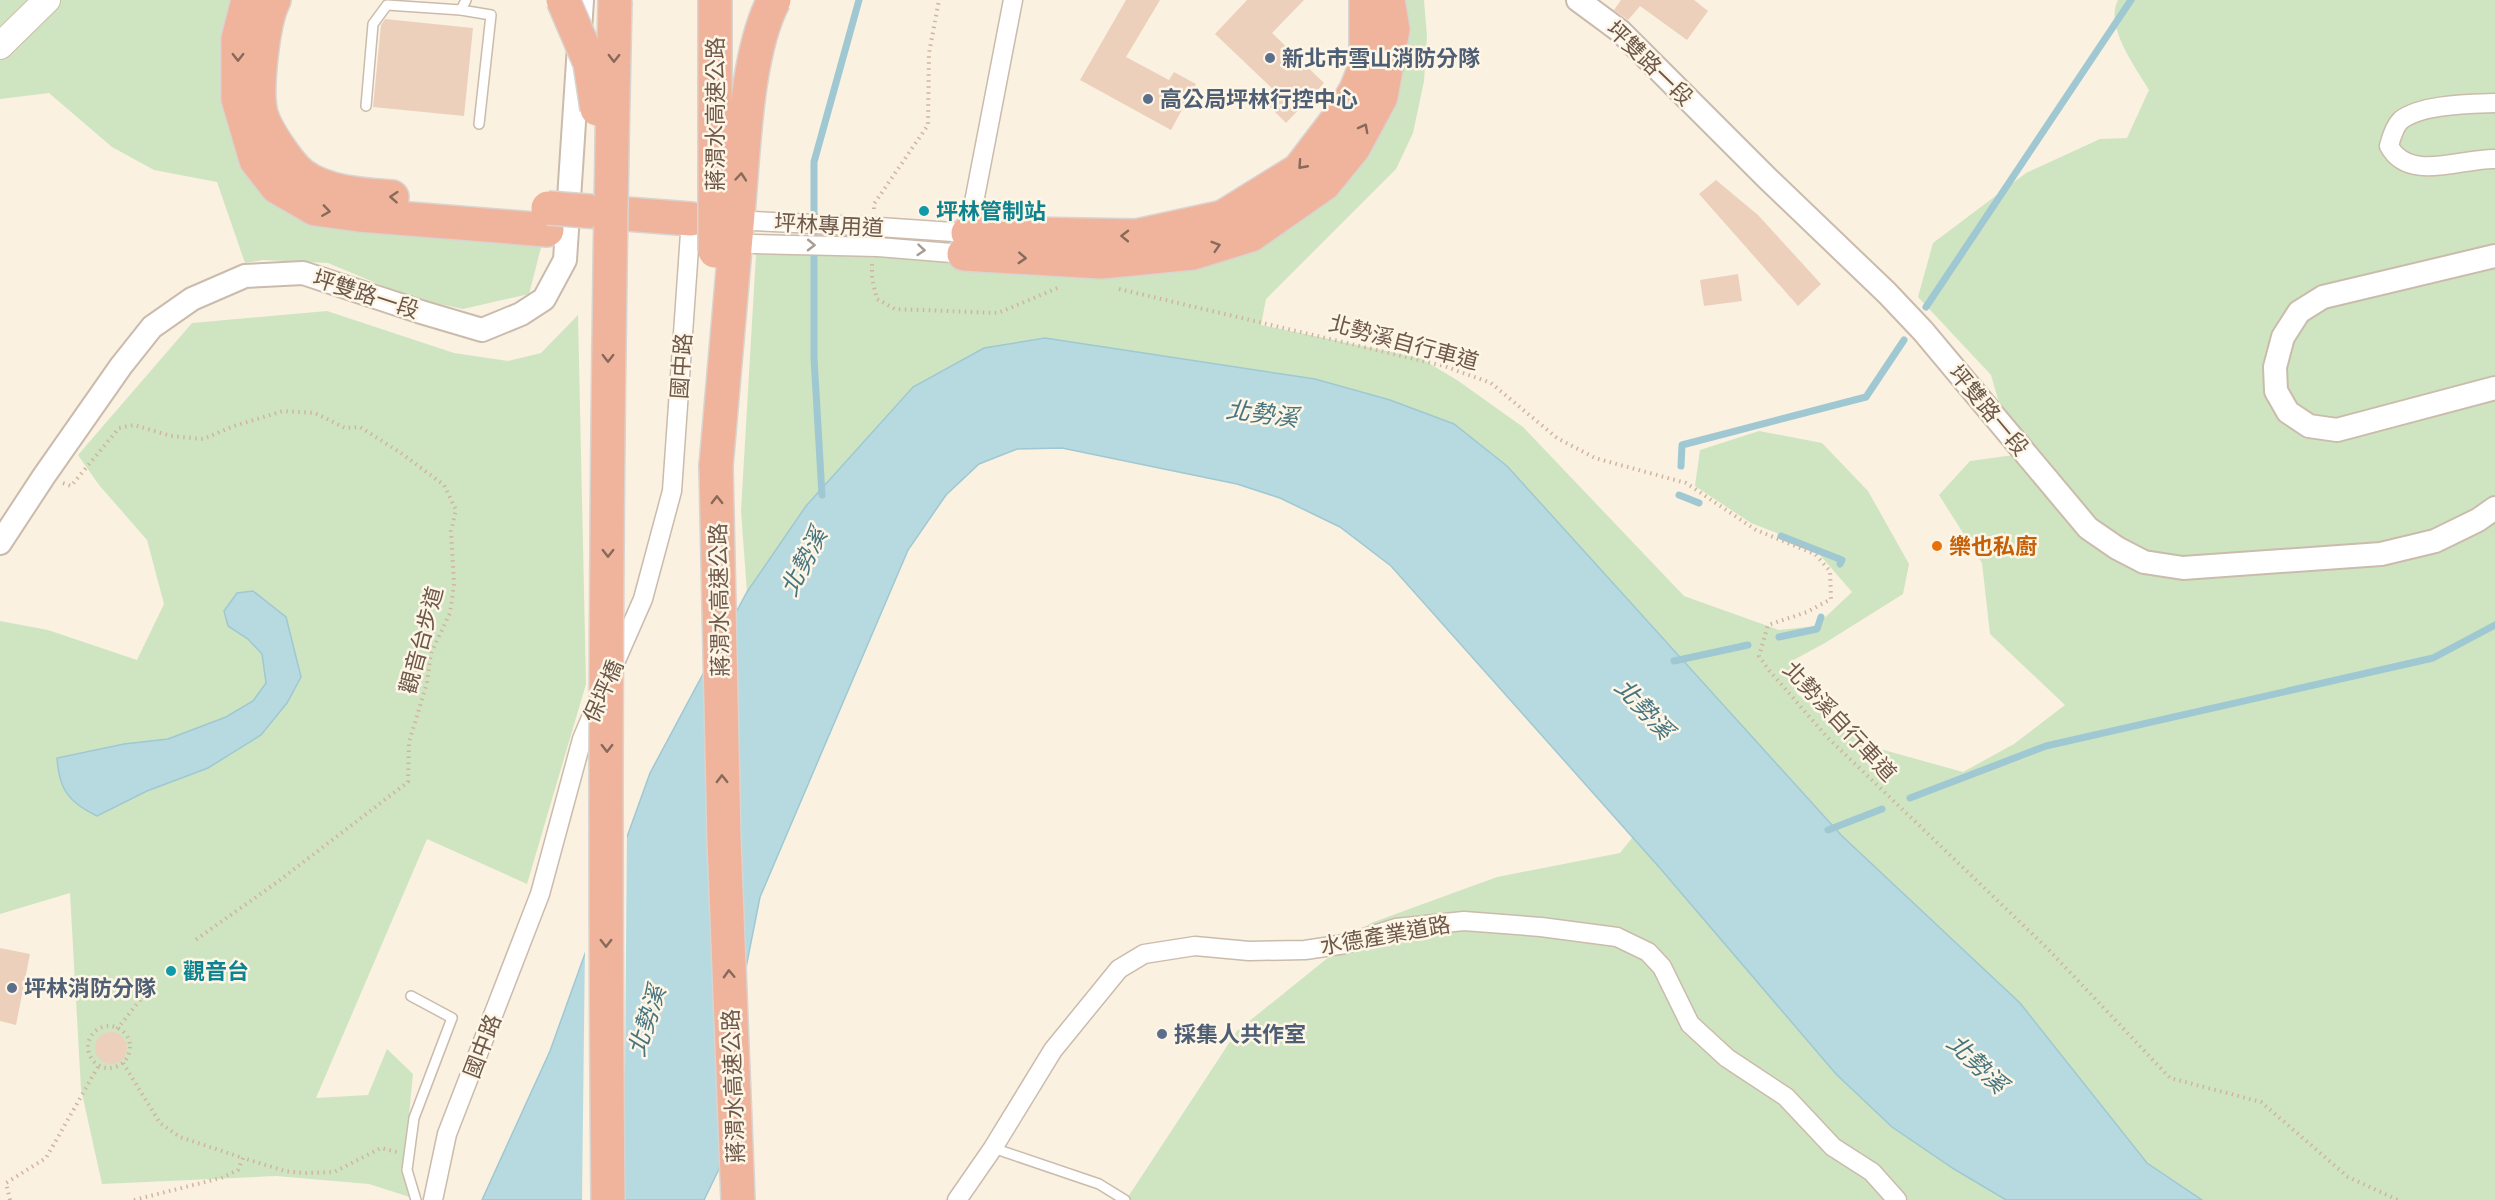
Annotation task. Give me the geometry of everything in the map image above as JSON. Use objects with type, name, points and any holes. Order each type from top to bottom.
[{"type":"highway","points":[[248,0],[238,39],[238,99],[256,160],[277,188],[315,209],[359,215],[548,219],[690,230]]},
{"type":"highway","points":[[274,0],[263,39],[260,76],[261,114],[274,140],[301,175],[320,185],[370,195],[548,219]]},
{"type":"highway","points":[[563,0],[590,63],[599,124],[609,299]]},
{"type":"highway","points":[[608,1200],[606,974],[609,299],[615,0]]},
{"type":"highway","name":"蔣渭水高速公路","points":[[715,0],[716,465],[724,839],[738,1200]]},
{"type":"highway","points":[[716,465],[745,127],[756,53],[768,11],[774,0]]},
{"type":"highway","points":[[966,244],[1136,236],[1223,217],[1299,170],[1341,115],[1356,90],[1366,65],[1366,0]]},
{"type":"highway","points":[[966,244],[1101,262],[1193,253],[1251,235],[1324,184],[1354,147],[1381,97],[1393,29],[1388,0]]},
{"type":"main road","points":[[0,46],[46,0]]},
{"type":"street","name":"坪雙路一段","points":[[0,543],[121,366],[152,327],[192,299],[245,276],[303,273],[482,330],[521,314],[544,299],[565,260],[582,0]]},
{"type":"street","points":[[966,244],[1013,0]]},
{"type":"street","name":"坪雙路一段","points":[[1578,0],[1620,31],[1767,178],[1887,293],[1923,331],[2088,528],[2117,548],[2144,562],[2183,568],[2381,554],[2435,541],[2478,520],[2495,508]]},
{"type":"street","points":[[2495,103],[2454,105],[2420,112],[2401,120],[2391,136],[2389,146],[2394,155],[2412,165],[2433,167],[2456,162],[2495,159]]},
{"type":"street","name":"坪林專用道","points":[[690,230],[752,221],[877,221],[966,244]]},
{"type":"street","name":"坪林專用道","points":[[690,230],[753,244],[875,252],[966,244]]},
{"type":"street","name":"國中路","points":[[672,491],[690,230]]},
{"type":"street","points":[[2495,256],[2323,297],[2299,312],[2283,337],[2276,367],[2277,391],[2288,412],[2309,426],[2337,430],[2495,388]]},
{"type":"street","name":"保坪橋","points":[[540,894],[582,739],[643,599],[672,491]]},
{"type":"street","name":"國中路","points":[[434,1200],[447,1134],[540,894]]},
{"type":"street","name":"水德產業道路","points":[[957,1200],[993,1148],[1053,1050],[1119,969],[1144,954],[1195,946],[1249,951],[1305,950],[1345,944],[1396,928],[1464,921],[1541,927],[1617,937],[1648,952],[1662,968],[1690,1024],[1727,1058],[1786,1097],[1833,1147],[1872,1172],[1898,1200]]},
{"type":"lane","points":[[461,10],[466,0]]},
{"type":"lane","points":[[366,106],[373,24],[387,5],[461,10],[491,15],[479,124]]},
{"type":"lane","points":[[411,996],[452,1018],[414,1118],[407,1170],[416,1200]]},
{"type":"lane","points":[[993,1148],[1099,1185],[1125,1200]]},
{"type":"path","points":[[877,221],[874,204],[928,125],[929,53],[939,0]]},
{"type":"path","points":[[875,252],[872,279],[877,299],[895,309],[998,313],[1061,286]]},
{"type":"path","name":"北勢溪自行車道","points":[[1115,288],[1444,366],[1491,383],[1557,438],[1594,458],[1686,483],[1756,530],[1815,554],[1830,571],[1831,598],[1807,612],[1768,625],[1759,656],[1827,737],[2048,949],[2170,1078],[2261,1102],[2348,1177],[2398,1200]]},
{"type":"path","name":"觀音台步道","points":[[44,476],[71,486],[119,428],[134,425],[171,436],[203,440],[234,426],[283,411],[315,413],[345,428],[360,427],[401,453],[444,485],[456,510],[452,531],[454,584],[450,613],[431,653],[427,683],[409,742],[408,782],[276,883],[194,941]]},
{"type":"path","points":[[117,1029],[145,994]]},
{"type":"path","points":[[108,1026],[124,1031],[131,1044],[128,1059],[123,1064],[108,1069],[94,1062],[89,1054],[90,1038],[100,1027],[108,1026]]},
{"type":"path","points":[[123,1064],[160,1123],[180,1137],[243,1158],[304,1173],[334,1172],[381,1148],[409,1154]]},
{"type":"path","points":[[6,1183],[46,1158],[99,1065]]},
{"type":"path","points":[[134,1200],[221,1178],[238,1170],[243,1158]]},
{"type":"path","points":[[1,1178],[6,1183],[10,1200]]},
{"type":"green space","points":[[0,0],[241,0],[249,170],[544,236],[529,294],[463,309],[412,298],[328,263],[263,260],[245,263],[217,182],[154,170],[112,147],[49,93],[0,99]]},
{"type":"green space","points":[[1398,0],[1424,0],[1427,37],[1424,81],[1413,133],[1396,169],[1266,299],[1261,325],[1420,358],[1457,380],[1523,427],[1684,596],[1779,630],[1816,626],[1852,592],[1813,547],[1751,523],[1695,486],[1700,450],[1759,431],[1822,443],[1868,491],[1909,564],[1903,594],[1790,662],[1797,694],[1873,747],[1963,772],[2014,744],[2065,705],[1990,634],[1982,563],[1939,495],[1970,461],[2014,455],[1991,375],[1918,297],[1933,243],[2026,173],[2100,139],[2127,138],[2149,90],[2118,34],[2115,10],[2118,0],[2495,0],[2495,1200],[1126,1200],[1237,1031],[1371,923],[1497,877],[1620,853],[1731,713],[1507,466],[1454,424],[1315,379],[1045,338],[984,348],[806,506],[747,592],[741,511],[756,254],[1141,263],[1310,199]]},
{"type":"green space","points":[[327,311],[454,353],[508,361],[541,353],[578,315],[586,684],[527,884],[427,839],[316,1098],[368,1095],[387,1049],[413,1074],[406,1146],[419,1200],[369,1184],[276,1176],[102,1184],[81,1089],[70,893],[0,914],[0,621],[48,630],[137,660],[164,604],[147,540],[99,485],[78,455],[192,323]]},
{"type":"water","name":"北勢溪","points":[[1045,338],[1315,379],[1390,400],[1454,424],[1507,466],[1841,835],[2020,1003],[2147,1163],[2202,1200],[2006,1200],[1954,1169],[1892,1127],[1836,1074],[1659,867],[1391,566],[1340,527],[1280,498],[1237,484],[1062,448],[1017,449],[979,464],[946,495],[908,550],[760,897],[732,1038],[719,1169],[704,1200],[482,1200],[550,1051],[650,773],[747,592],[806,506],[913,387],[984,348]]},
{"type":"water","points":[[253,591],[286,617],[301,677],[287,703],[261,735],[208,768],[147,791],[97,816],[72,800],[60,778],[57,758],[124,744],[168,739],[226,717],[253,701],[266,683],[262,654],[248,639],[228,626],[224,611],[237,593]]},
{"type":"pier","points":[[627,828],[624,1200],[582,1200],[585,946]]},
{"type":"building","points":[[1126,0],[1160,0],[1126,57],[1169,80],[1174,72],[1196,84],[1171,130],[1080,80]]},
{"type":"building","name":"新北市雪山消防分隊","points":[[1247,0],[1304,0],[1272,33],[1324,83],[1286,123],[1269,106],[1279,95],[1215,34]]},
{"type":"building","points":[[1621,0],[1694,0],[1708,11],[1687,40],[1640,6],[1628,20],[1614,10]]},
{"type":"building","points":[[385,19],[473,28],[464,116],[373,107],[381,25]]},
{"type":"building","points":[[1716,180],[1758,215],[1821,284],[1798,306],[1699,194]]},
{"type":"building","points":[[1738,274],[1742,301],[1704,306],[1700,280]]},
{"type":"building","name":"坪林消防分隊","points":[[0,948],[30,954],[16,1025],[0,1021]]},
{"type":"building","points":[[111,1032],[122,1037],[127,1048],[122,1059],[111,1064],[100,1059],[95,1048],[100,1037]]},
{"type":"waterway","points":[[822,495],[814,358],[814,162],[859,0]]},
{"type":"waterway","points":[[1926,307],[2131,0]]},
{"type":"waterway","points":[[1681,466],[1682,445],[1866,397],[1904,340]]},
{"type":"waterway","points":[[1679,495],[1699,503]]},
{"type":"waterway","points":[[1781,536],[1842,560],[1840,564]]},
{"type":"waterway","points":[[1779,637],[1817,629],[1821,617]]},
{"type":"waterway","points":[[1910,798],[2046,746],[2433,658],[2495,625]]},
{"type":"waterway","points":[[1674,661],[1748,645]]},
{"type":"waterway","points":[[1828,830],[1882,809]]},
{"type":"place","name":"新北市雪山消防分隊","points":[[1270,58]]},
{"type":"place","name":"高公局坪林行控中心","points":[[1148,99]]},
{"type":"place","name":"坪林管制站","points":[[924,211]]},
{"type":"place","name":"樂也私廚","points":[[1937,546]]},
{"type":"place","name":"觀音台","points":[[171,971]]},
{"type":"place","name":"坪林消防分隊","points":[[12,988]]},
{"type":"place","name":"採集人共作室","points":[[1162,1034]]}]
